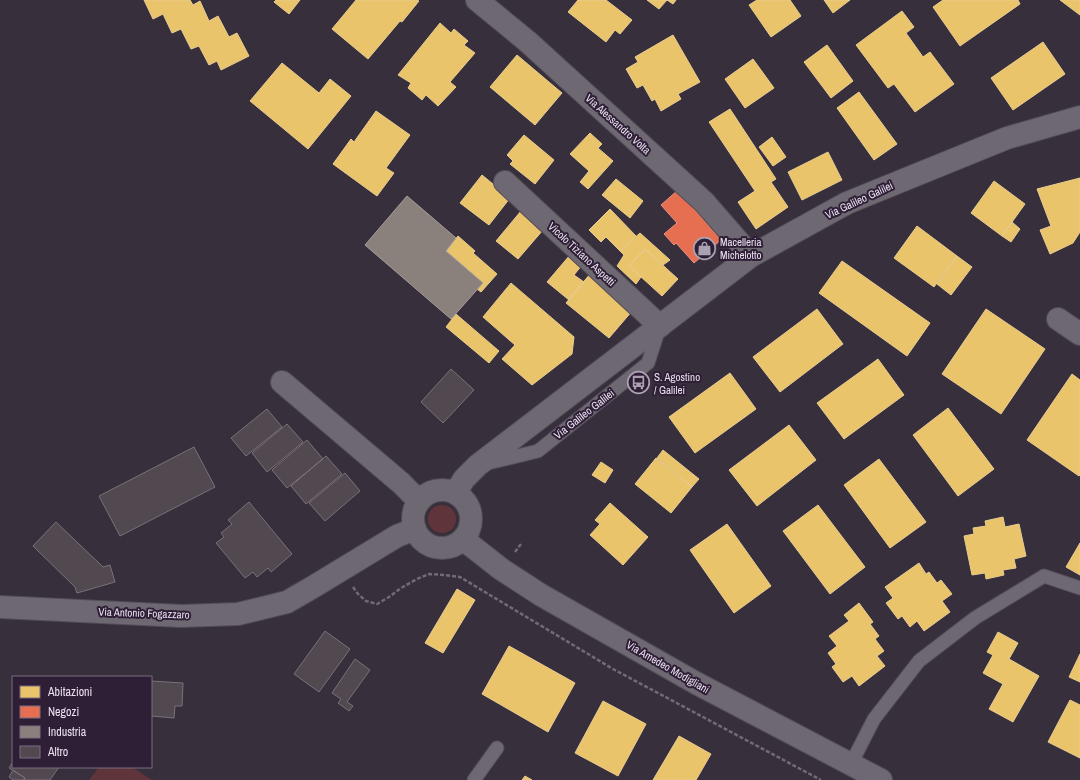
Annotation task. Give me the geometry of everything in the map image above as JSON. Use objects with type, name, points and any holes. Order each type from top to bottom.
[{"type":"street","name":"Via Alessandro Volta","points":[[488,3],[527,41],[704,202],[751,256]]},
{"type":"street","name":"Via Galileo Galilei","points":[[456,492],[464,479],[478,465],[751,256],[847,203],[1007,138],[1080,117]]},
{"type":"street","name":"Vicolo Tiziano Aspetti","points":[[505,182],[660,326]]},
{"type":"street","points":[[1058,319],[1080,334]]},
{"type":"street","points":[[282,382],[401,483],[419,501]]},
{"type":"street","points":[[442,490],[456,492],[466,503],[471,513],[471,524],[464,540],[452,547],[442,549],[432,547],[423,542],[415,529],[413,517],[415,509],[419,501],[433,491],[442,490]]},
{"type":"street","name":"Via Antonio Fogazzaro","points":[[0,607],[188,615],[238,614],[286,602],[397,536],[415,529]]},
{"type":"street","name":"Via Amedeo Modigliani","points":[[464,540],[501,569],[541,595],[696,683],[881,780]]},
{"type":"lane","points":[[851,764],[874,719],[919,661],[975,618],[1044,576],[1080,588]]},
{"type":"lane","points":[[474,780],[497,748]]},
{"type":"path","points":[[349,582],[366,602],[377,604],[400,588],[428,574],[460,578],[613,669],[822,780]]},
{"type":"shaded area","points":[[442,505],[452,509],[456,519],[452,529],[442,533],[432,529],[428,519],[432,509]]},
{"type":"shaded area","points":[[98,768],[134,768],[152,780],[89,780]]},
{"type":"building: Abitazioni","points":[[144,0],[190,0],[193,5],[200,1],[209,21],[218,16],[229,37],[237,33],[249,56],[221,70],[217,61],[209,65],[199,46],[191,49],[181,29],[172,33],[163,14],[153,19]]},
{"type":"building: Abitazioni","points":[[276,0],[300,0],[289,14],[274,2]]},
{"type":"building: Abitazioni","points":[[356,0],[419,1],[368,59],[332,29]]},
{"type":"building: Abitazioni","points":[[578,0],[606,0],[632,20],[620,34],[615,30],[606,42],[568,12]]},
{"type":"building: Abitazioni","points":[[647,0],[667,0],[659,9]]},
{"type":"building: Abitazioni","points":[[667,0],[676,0],[673,4]]},
{"type":"building: Abitazioni","points":[[757,0],[790,0],[801,16],[771,37],[749,5]]},
{"type":"building: Abitazioni","points":[[824,0],[850,0],[833,13]]},
{"type":"building: Abitazioni","points":[[943,0],[1018,0],[1020,4],[960,46],[933,7]]},
{"type":"building: Abitazioni","points":[[1060,0],[1080,0],[1080,15]]},
{"type":"building: Abitazioni","points":[[902,11],[914,27],[906,33],[923,57],[930,52],[954,84],[915,112],[894,84],[888,88],[856,45]]},
{"type":"building: Abitazioni","points":[[440,23],[451,33],[454,29],[468,41],[464,45],[475,53],[450,82],[456,87],[438,106],[426,95],[422,100],[408,88],[411,83],[398,75]]},
{"type":"building: Abitazioni","points":[[673,35],[700,82],[678,94],[681,99],[661,111],[655,99],[652,101],[643,85],[637,88],[626,69],[638,62],[635,57]]},
{"type":"building: Abitazioni","points":[[1043,42],[1065,74],[1013,110],[991,78]]},
{"type":"building: Abitazioni","points":[[827,45],[853,81],[831,98],[804,62]]},
{"type":"building: Abitazioni","points":[[517,55],[562,93],[535,125],[490,87]]},
{"type":"building: Abitazioni","points":[[753,59],[774,88],[745,108],[725,79]]},
{"type":"building: Abitazioni","points":[[282,63],[319,93],[330,79],[351,96],[308,149],[250,101]]},
{"type":"building: Abitazioni","points":[[859,92],[897,144],[874,160],[837,108]]},
{"type":"building: Abitazioni","points":[[730,109],[776,179],[771,182],[788,207],[756,229],[738,202],[755,191],[709,122]]},
{"type":"building: Abitazioni","points":[[376,111],[410,135],[386,168],[394,173],[377,196],[333,164],[351,139],[354,142]]},
{"type":"building: Abitazioni","points":[[590,133],[602,144],[598,148],[613,161],[588,189],[580,182],[589,171],[570,154]]},
{"type":"building: Abitazioni","points":[[524,135],[554,160],[535,184],[510,164],[513,161],[507,155]]},
{"type":"building: Abitazioni","points":[[772,137],[786,157],[773,166],[759,147]]},
{"type":"building: Abitazioni","points":[[828,152],[842,180],[802,200],[788,172]]},
{"type":"building: Abitazioni","points":[[482,175],[510,198],[489,225],[460,203]]},
{"type":"building: Abitazioni","points":[[1080,178],[1080,232],[1073,243],[1050,254],[1040,230],[1051,226],[1037,189]]},
{"type":"building: Abitazioni","points":[[616,179],[643,201],[630,218],[602,195]]},
{"type":"building: Abitazioni","points":[[994,181],[1025,204],[1002,236],[971,213]]},
{"type":"building: Abitazioni","points":[[610,209],[636,236],[620,251],[606,237],[601,242],[589,230]]},
{"type":"building: Abitazioni","points":[[521,211],[543,230],[518,259],[496,241]]},
{"type":"building: Abitazioni","points":[[1012,222],[1020,229],[1011,242],[1002,236]]},
{"type":"building: Abitazioni","points":[[917,226],[957,256],[934,287],[894,258]]},
{"type":"building: Abitazioni","points":[[640,233],[670,260],[663,265],[645,249],[629,266],[641,277],[636,284],[617,266],[624,255],[620,251]]},
{"type":"building: Abitazioni","points":[[458,236],[475,251],[473,253],[497,274],[481,292],[477,289],[483,283],[446,251]]},
{"type":"building: Abitazioni","points":[[645,249],[678,279],[662,296],[629,266]]},
{"type":"building: Abitazioni","points":[[570,255],[582,265],[574,275],[584,282],[569,300],[547,282]]},
{"type":"building: Abitazioni","points":[[957,256],[972,267],[951,295],[937,284]]},
{"type":"building: Abitazioni","points":[[842,261],[930,323],[907,356],[819,293]]},
{"type":"building: Abitazioni","points":[[590,274],[633,310],[609,338],[566,303]]},
{"type":"building: Abitazioni","points":[[511,283],[574,337],[572,354],[532,385],[502,359],[515,345],[483,317]]},
{"type":"building: Abitazioni","points":[[817,309],[843,344],[780,392],[753,357]]},
{"type":"building: Abitazioni","points":[[986,309],[1045,349],[1001,414],[942,374]]},
{"type":"building: Abitazioni","points":[[456,314],[499,351],[489,363],[446,327]]},
{"type":"building: Abitazioni","points":[[878,359],[904,395],[844,439],[817,403]]},
{"type":"building: Abitazioni","points":[[730,373],[756,409],[695,453],[669,417]]},
{"type":"building: Abitazioni","points":[[1072,374],[1080,380],[1079,476],[1027,440]]},
{"type":"building: Abitazioni","points":[[948,408],[994,469],[958,496],[913,435]]},
{"type":"building: Abitazioni","points":[[789,425],[816,460],[757,506],[729,470]]},
{"type":"building: Abitazioni","points":[[663,450],[699,479],[692,487],[657,458]]},
{"type":"building: Abitazioni","points":[[656,458],[692,487],[671,513],[635,484]]},
{"type":"building: Abitazioni","points":[[879,459],[926,522],[890,548],[844,485]]},
{"type":"building: Abitazioni","points":[[601,462],[613,470],[605,483],[592,475]]},
{"type":"building: Abitazioni","points":[[610,503],[648,537],[623,565],[590,535],[600,524],[595,520]]},
{"type":"building: Abitazioni","points":[[818,505],[865,567],[830,594],[783,531]]},
{"type":"building: Abitazioni","points":[[1003,517],[1005,527],[1019,524],[1026,556],[1014,559],[1016,568],[1003,570],[1004,575],[986,579],[985,573],[972,575],[964,536],[974,534],[973,528],[986,526],[985,521]]},
{"type":"building: Abitazioni","points":[[727,524],[771,586],[734,613],[690,550]]},
{"type":"building: Abitazioni","points":[[1080,543],[1080,575],[1066,567]]},
{"type":"building: Abitazioni","points":[[919,563],[926,574],[929,572],[937,583],[941,580],[952,594],[942,601],[950,612],[924,631],[917,621],[910,627],[902,616],[898,619],[886,603],[893,598],[885,587]]},
{"type":"building: Abitazioni","points":[[457,589],[475,600],[443,653],[425,643]]},
{"type":"building: Abitazioni","points":[[859,603],[873,622],[870,624],[879,636],[875,639],[884,651],[877,656],[885,666],[859,686],[852,676],[843,682],[832,667],[836,664],[828,653],[837,646],[829,636],[849,621],[844,615]]},
{"type":"building: Abitazioni","points":[[998,632],[1018,643],[1009,659],[1039,676],[1013,722],[989,709],[1003,684],[983,673],[993,655],[987,652]]},
{"type":"building: Abitazioni","points":[[509,646],[575,683],[548,732],[482,694]]},
{"type":"building: Abitazioni","points":[[1080,654],[1080,682],[1069,677]]},
{"type":"building: Abitazioni","points":[[1070,700],[1080,705],[1080,758],[1048,742]]},
{"type":"building: Abitazioni","points":[[603,701],[646,724],[618,776],[575,753]]},
{"type":"building: Abitazioni","points":[[679,736],[711,754],[696,780],[653,780]]},
{"type":"building: Abitazioni","points":[[525,776],[532,780],[522,780]]},
{"type":"building: Negozi","points":[[678,190],[721,240],[694,263],[676,243],[674,245],[664,234],[677,223],[661,205]]},
{"type":"building: Industria","points":[[407,196],[456,238],[446,251],[483,283],[451,319],[365,245]]},
{"type":"building: Altro","points":[[451,369],[474,390],[443,423],[421,402]]},
{"type":"building: Altro","points":[[267,409],[282,427],[246,456],[231,438]]},
{"type":"building: Altro","points":[[287,424],[303,442],[267,472],[252,453]]},
{"type":"building: Altro","points":[[307,440],[323,459],[287,488],[272,470]]},
{"type":"building: Altro","points":[[194,447],[215,487],[120,536],[99,496]]},
{"type":"building: Altro","points":[[326,456],[342,474],[306,504],[291,486]]},
{"type":"building: Altro","points":[[345,473],[360,491],[325,521],[309,503]]},
{"type":"building: Altro","points":[[249,502],[292,554],[271,572],[268,568],[257,577],[253,572],[245,578],[216,543],[224,537],[221,533],[232,524],[228,520]]},
{"type":"building: Altro","points":[[56,522],[103,567],[110,565],[115,582],[77,593],[75,587],[33,546]]},
{"type":"building: Altro","points":[[325,631],[350,649],[319,692],[294,674]]},
{"type":"building: Altro","points":[[355,659],[370,670],[347,702],[353,706],[349,711],[338,703],[341,699],[332,693]]},
{"type":"building: Altro","points":[[152,681],[183,683],[182,706],[175,706],[174,718],[152,716]]},
{"type":"building: Altro","points":[[12,764],[12,768],[58,768],[50,780],[24,780],[25,778],[9,768]]},
{"type":"building: Altro","points":[[13,770],[25,778],[24,780],[13,780],[9,777]]},
{"type":"place","name":"Macelleria Michelotto","points":[[704,248]]},
{"type":"place","name":"S. Agostino / Galilei","points":[[639,383]]}]
